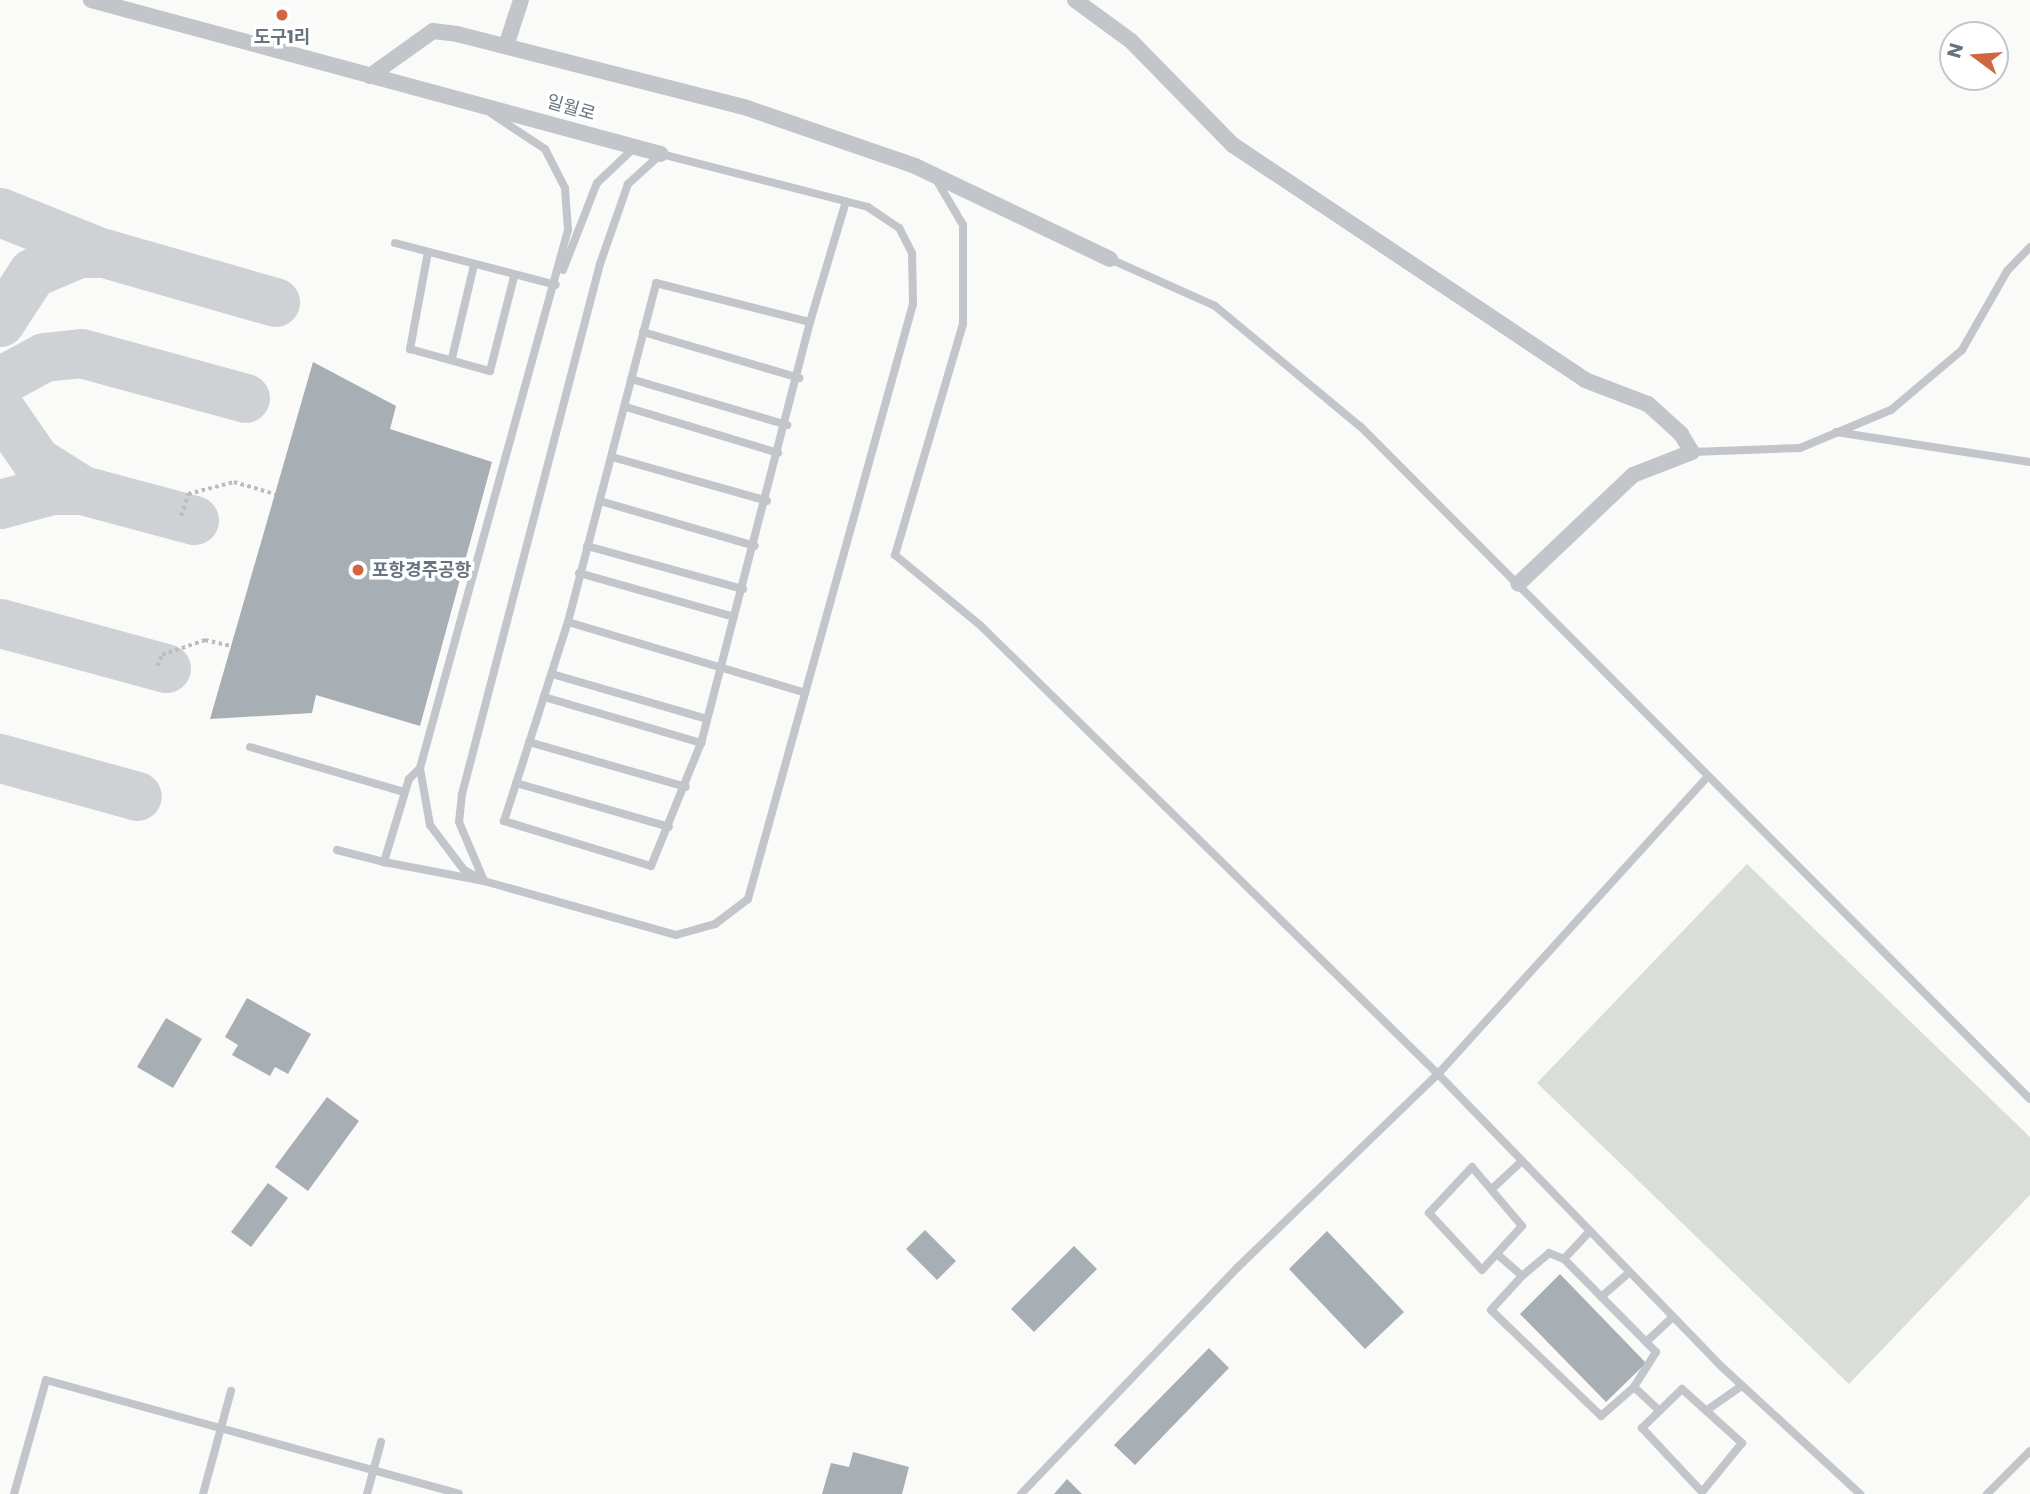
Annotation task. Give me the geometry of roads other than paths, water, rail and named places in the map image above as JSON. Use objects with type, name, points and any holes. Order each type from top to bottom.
[{"type":"street","name":"일월로","points":[[91,0],[661,153]]},
{"type":"street","points":[[506,46],[521,0]]},
{"type":"street","points":[[1075,0],[1131,41],[1233,145],[1585,380],[1648,404],[1692,452],[1633,475],[1518,584]]},
{"type":"street","points":[[370,76],[433,31],[506,46],[747,108],[934,175],[1110,259]]},
{"type":"lane","points":[[384,862],[404,792],[420,768],[555,288],[568,230],[565,188],[545,149],[471,100]]},
{"type":"lane","points":[[555,288],[597,183],[619,155],[637,147]]},
{"type":"lane","points":[[337,850],[484,881],[676,935],[715,924],[748,900],[916,282],[912,253],[899,228],[846,201],[661,153],[628,184],[612,225],[461,794],[459,822],[484,881]]},
{"type":"lane","points":[[934,175],[963,225],[963,324],[895,555],[981,626],[1437,1074],[1742,1386],[1860,1494]]},
{"type":"lane","points":[[810,322],[656,283],[568,622],[505,821],[651,866],[686,787],[701,743],[787,425],[810,322],[846,201]]},
{"type":"lane","points":[[395,243],[555,288]]},
{"type":"lane","points":[[1692,452],[1800,448],[1891,410],[1962,350],[2007,271],[2030,247]]},
{"type":"lane","points":[[428,252],[410,349],[452,358],[490,371],[514,276]]},
{"type":"lane","points":[[1110,259],[1215,306],[1361,427],[1706,778],[2030,1100]]},
{"type":"lane","points":[[452,358],[474,265]]},
{"type":"lane","points":[[643,332],[799,378]]},
{"type":"lane","points":[[631,379],[787,425]]},
{"type":"lane","points":[[625,407],[778,453]]},
{"type":"lane","points":[[1836,432],[2030,461]]},
{"type":"lane","points":[[611,457],[767,501]]},
{"type":"lane","points":[[600,501],[755,546]]},
{"type":"lane","points":[[587,546],[743,589]]},
{"type":"lane","points":[[579,573],[734,617]]},
{"type":"lane","points":[[568,622],[803,692]]},
{"type":"lane","points":[[552,674],[707,719]]},
{"type":"lane","points":[[544,697],[701,743]]},
{"type":"lane","points":[[529,742],[686,787]]},
{"type":"lane","points":[[250,747],[404,792]]},
{"type":"lane","points":[[420,768],[430,825],[464,870],[484,881]]},
{"type":"lane","points":[[1021,1494],[1237,1268],[1437,1074],[1706,778]]},
{"type":"lane","points":[[516,783],[669,827]]},
{"type":"lane","points":[[1494,1187],[1522,1161]]},
{"type":"lane","points":[[1472,1167],[1494,1187],[1522,1226],[1482,1269],[1429,1213],[1472,1167]]},
{"type":"lane","points":[[1564,1259],[1590,1231]]},
{"type":"lane","points":[[1549,1253],[1564,1259],[1656,1352],[1634,1387],[1601,1416],[1491,1310],[1522,1276],[1549,1253]]},
{"type":"lane","points":[[1497,1254],[1522,1276]]},
{"type":"lane","points":[[1601,1297],[1629,1273]]},
{"type":"lane","points":[[1646,1342],[1673,1317]]},
{"type":"lane","points":[[14,1494],[46,1380],[459,1494]]},
{"type":"lane","points":[[1710,1408],[1742,1386]]},
{"type":"lane","points":[[1634,1387],[1660,1411]]},
{"type":"lane","points":[[1682,1390],[1710,1408],[1742,1443],[1702,1492],[1643,1428],[1682,1390]]},
{"type":"lane","points":[[203,1494],[231,1391]]},
{"type":"lane","points":[[367,1494],[381,1442]]},
{"type":"lane","points":[[1987,1494],[2030,1451]]},
{"type":"place","name":"도구1리","points":[[282,15]]},
{"type":"place","name":"포항경주공항","points":[[358,570]]}]
